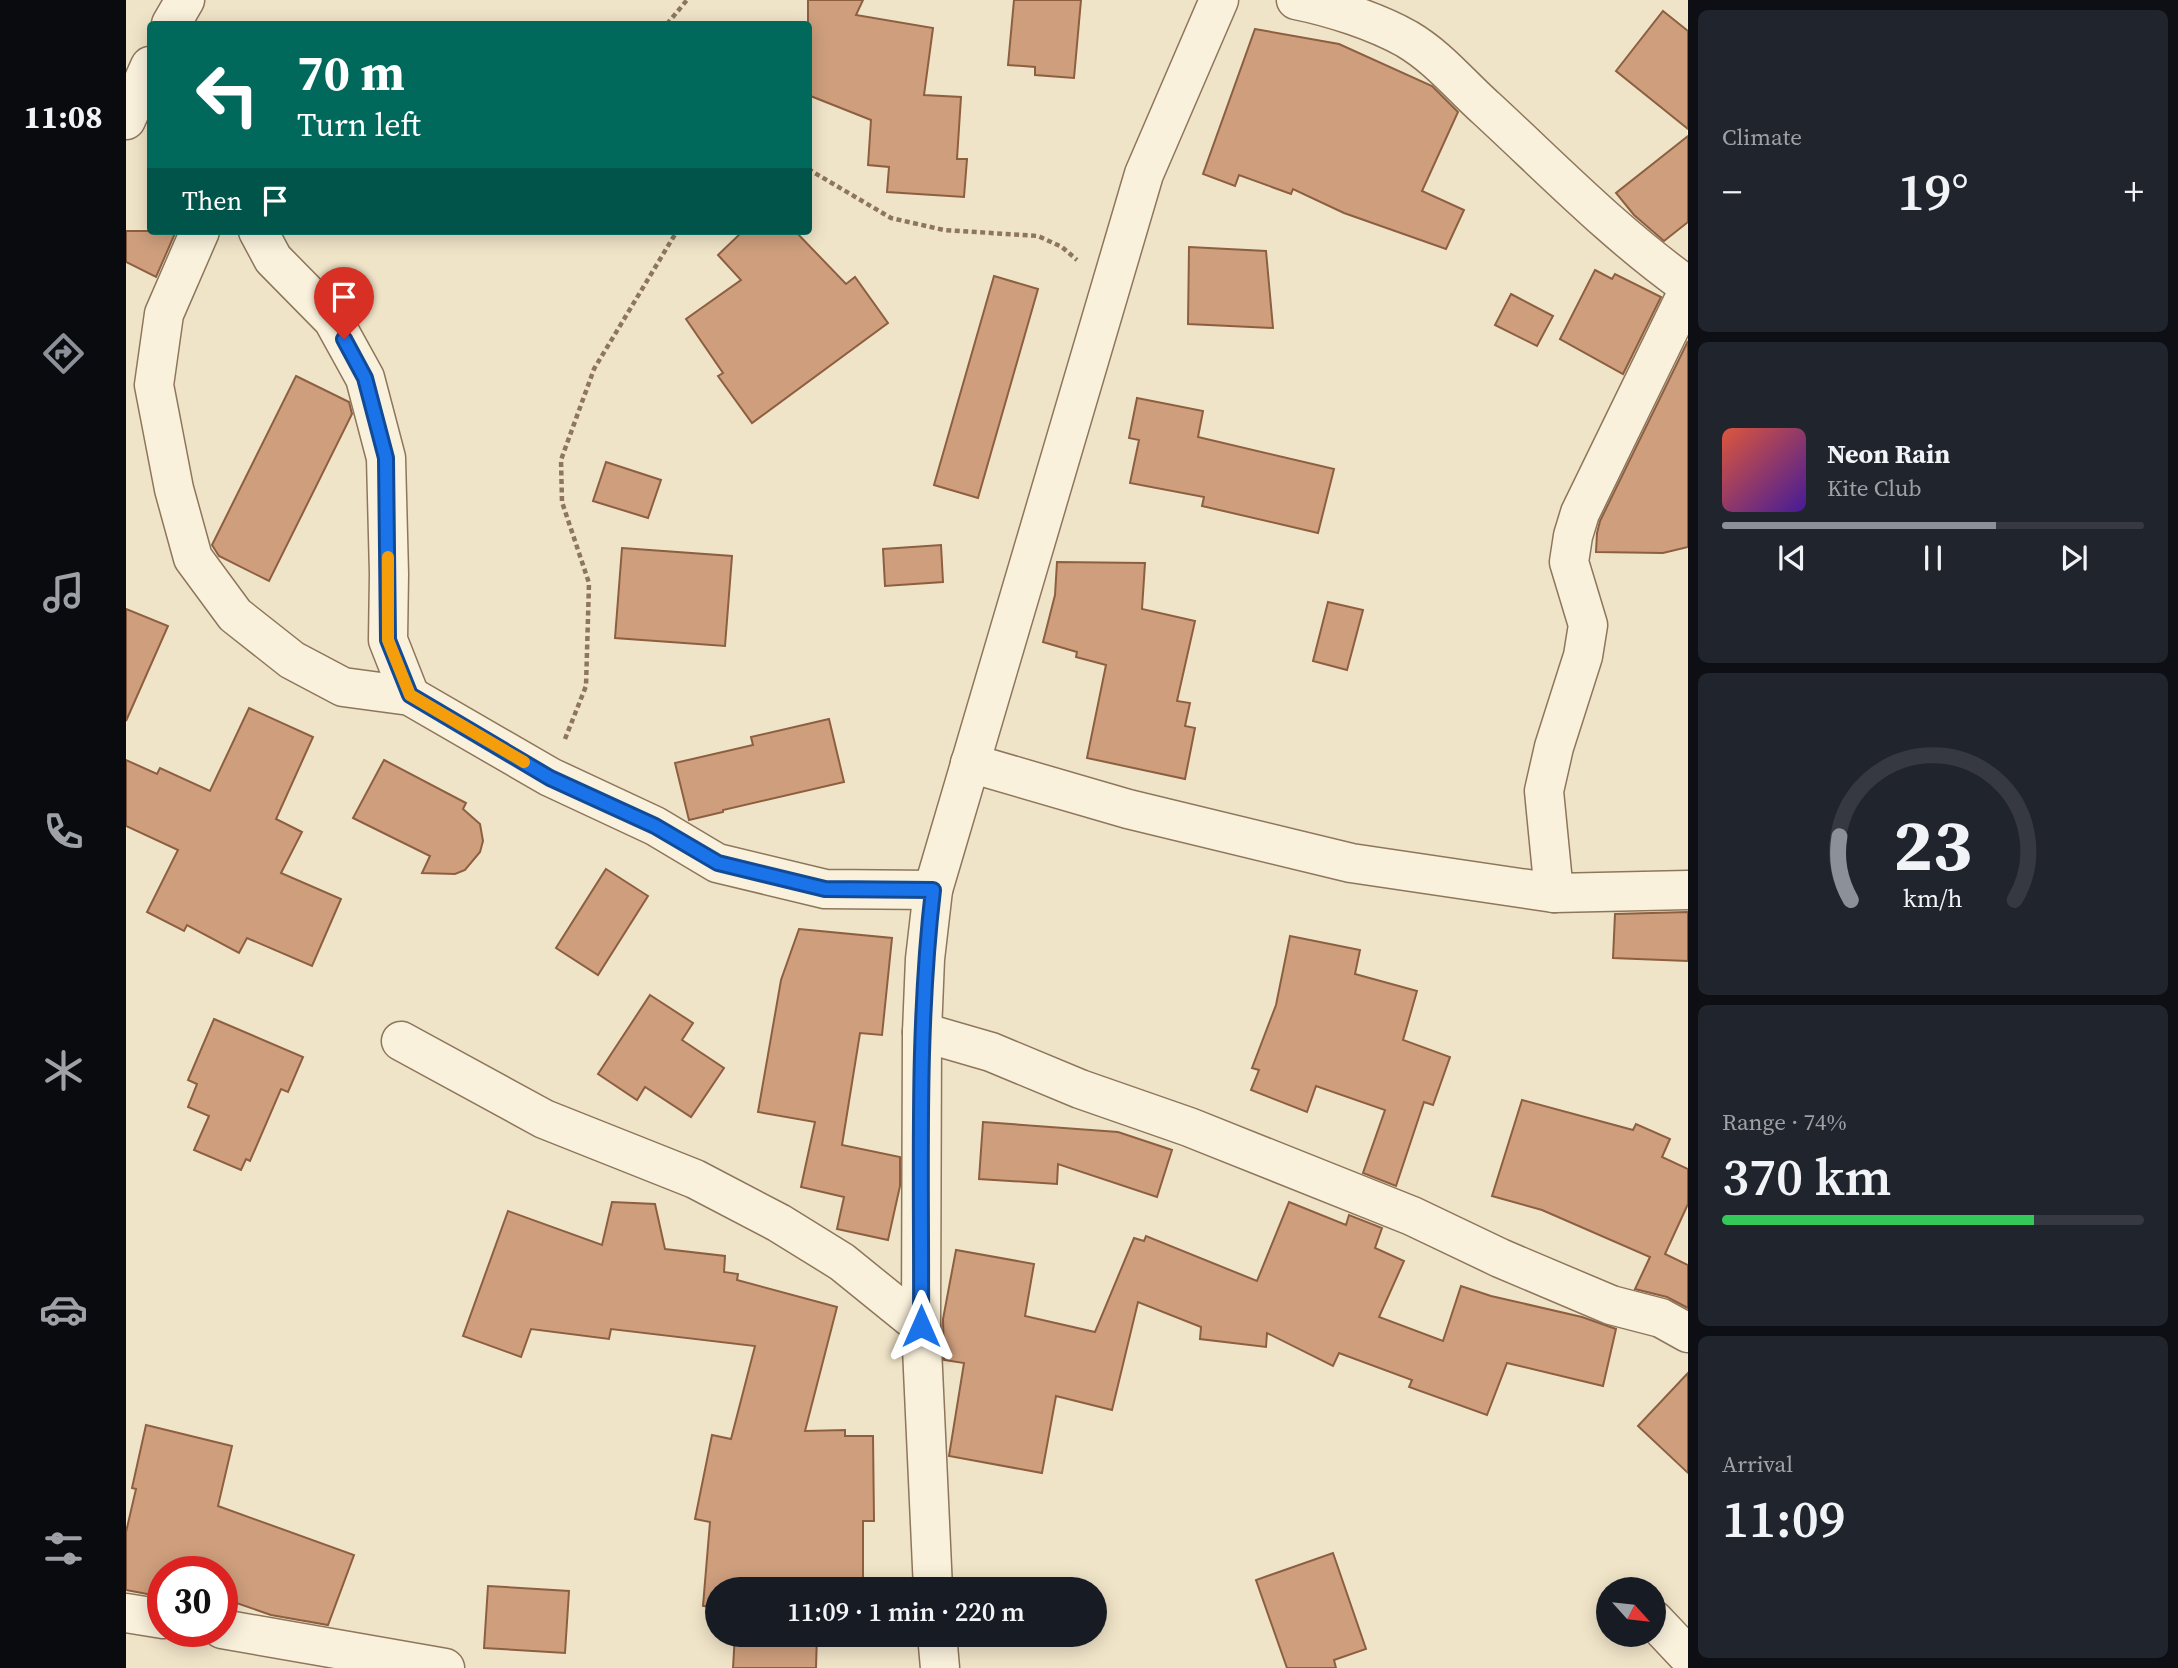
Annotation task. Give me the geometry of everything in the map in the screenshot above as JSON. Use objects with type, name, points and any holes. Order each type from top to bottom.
[{"type":"street","points":[[173,21],[185,0]]},
{"type":"street","points":[[198,0],[204,21]]},
{"type":"street","points":[[932,1577],[921,1326],[922,1032],[925,959],[933,890],[1144,174],[1219,0]]},
{"type":"street","points":[[1296,0],[1368,22],[1405,38],[1439,61],[1477,100],[1619,231],[1688,288],[1580,513],[1573,536],[1569,562],[1588,625],[1583,656],[1554,747],[1544,791],[1554,893]]},
{"type":"street","points":[[126,120],[147,73]]},
{"type":"street","points":[[198,235],[164,314],[154,385],[174,489],[193,558],[235,615],[292,660],[343,687],[410,695],[550,778],[655,826],[718,863],[825,889],[933,890]]},
{"type":"street","points":[[260,235],[273,259],[333,320],[365,378],[386,458],[388,640],[410,695]]},
{"type":"street","points":[[970,763],[1128,809],[1351,863],[1554,893],[1688,890]]},
{"type":"street","points":[[922,1032],[990,1052],[1080,1089],[1189,1128],[1412,1216],[1500,1258],[1600,1300],[1661,1318],[1688,1333]]},
{"type":"street","points":[[401,1041],[544,1119],[695,1179],[779,1223],[842,1262],[921,1326]]},
{"type":"street","points":[[126,1613],[147,1616]]},
{"type":"street","points":[[238,1632],[445,1668]]},
{"type":"street","points":[[1666,1633],[1688,1656]]},
{"type":"street","points":[[938,1647],[940,1668]]},
{"type":"path","points":[[670,21],[687,0]]},
{"type":"path","points":[[812,171],[891,218],[944,230],[1038,236],[1062,247],[1110,287]]},
{"type":"path","points":[[550,778],[586,686],[589,583],[562,502],[561,460],[594,369],[675,235]]},
{"type":"building","points":[[808,0],[863,0],[856,15],[933,28],[924,95],[961,97],[957,159],[967,159],[964,197],[887,192],[889,167],[868,165],[871,120],[812,97],[812,21],[808,21]]},
{"type":"building","points":[[1014,0],[1081,0],[1074,78],[1035,75],[1035,67],[1008,65]]},
{"type":"building","points":[[1663,11],[1688,31],[1688,129],[1616,71]]},
{"type":"building","points":[[1255,29],[1339,44],[1432,86],[1458,112],[1422,191],[1464,210],[1446,249],[1344,213],[1293,189],[1291,194],[1239,175],[1235,186],[1203,174]]},
{"type":"building","points":[[1688,136],[1688,222],[1664,241],[1634,215],[1616,193]]},
{"type":"building","points":[[126,231],[147,231],[147,235],[174,235],[156,277],[126,262]]},
{"type":"building","points":[[739,235],[799,235],[846,284],[855,277],[888,323],[752,423],[718,376],[723,373],[686,319],[741,280],[718,255]]},
{"type":"building","points":[[1189,247],[1266,251],[1273,328],[1188,324]]},
{"type":"building","points":[[1595,270],[1612,279],[1615,274],[1661,297],[1623,374],[1560,339]]},
{"type":"building","points":[[994,276],[1038,289],[978,498],[934,485]]},
{"type":"building","points":[[1511,294],[1553,316],[1537,346],[1495,325]]},
{"type":"building","points":[[1688,341],[1688,547],[1663,553],[1596,552],[1600,521]]},
{"type":"building","points":[[296,376],[349,402],[352,414],[269,581],[219,556],[212,545]]},
{"type":"building","points":[[1137,398],[1203,411],[1198,437],[1334,469],[1318,533],[1202,506],[1204,497],[1130,483],[1139,440],[1129,438]]},
{"type":"building","points":[[606,462],[661,480],[648,518],[593,501]]},
{"type":"building","points":[[941,545],[943,582],[885,586],[883,549]]},
{"type":"building","points":[[622,548],[732,556],[725,646],[615,638]]},
{"type":"building","points":[[1057,562],[1145,563],[1142,609],[1195,621],[1177,701],[1190,703],[1185,726],[1195,728],[1185,779],[1087,758],[1106,665],[1076,657],[1077,652],[1043,642],[1055,595]]},
{"type":"building","points":[[1328,602],[1363,610],[1347,670],[1313,661]]},
{"type":"building","points":[[126,609],[168,626],[126,721]]},
{"type":"building","points":[[249,708],[313,737],[276,819],[302,832],[281,873],[341,899],[312,966],[247,938],[239,953],[187,925],[184,931],[147,912],[178,850],[126,826],[126,760],[157,774],[160,768],[210,791]]},
{"type":"building","points":[[829,719],[844,782],[689,820],[675,763],[753,745],[751,737]]},
{"type":"building","points":[[384,760],[466,803],[463,809],[480,824],[483,841],[480,852],[465,870],[455,874],[422,873],[430,856],[353,818]]},
{"type":"building","points":[[606,869],[648,896],[598,975],[556,948]]},
{"type":"building","points":[[1688,912],[1688,961],[1613,958],[1615,914]]},
{"type":"building","points":[[799,929],[892,938],[882,1035],[860,1033],[842,1145],[900,1157],[900,1186],[888,1240],[837,1229],[844,1197],[801,1187],[815,1122],[758,1112],[781,980]]},
{"type":"building","points":[[1290,936],[1360,950],[1355,974],[1417,991],[1403,1040],[1450,1057],[1433,1105],[1424,1102],[1396,1186],[1363,1173],[1385,1110],[1316,1086],[1307,1112],[1251,1090],[1259,1070],[1252,1068],[1276,1005]]},
{"type":"building","points":[[650,995],[693,1023],[682,1040],[724,1068],[691,1117],[645,1087],[637,1100],[598,1074]]},
{"type":"building","points":[[214,1019],[303,1057],[288,1092],[281,1089],[250,1161],[246,1159],[241,1170],[194,1150],[209,1116],[188,1107],[197,1084],[188,1080]]},
{"type":"building","points":[[1522,1100],[1633,1130],[1636,1124],[1670,1139],[1662,1157],[1688,1169],[1688,1204],[1665,1254],[1688,1265],[1688,1308],[1667,1297],[1635,1289],[1650,1257],[1542,1210],[1492,1196]]},
{"type":"building","points":[[983,1122],[1118,1132],[1172,1150],[1157,1197],[1058,1164],[1057,1184],[979,1179]]},
{"type":"building","points":[[612,1202],[655,1204],[665,1249],[725,1256],[724,1272],[738,1274],[737,1280],[837,1307],[805,1431],[845,1430],[845,1436],[873,1436],[874,1521],[863,1521],[863,1577],[705,1577],[710,1522],[695,1519],[712,1435],[731,1439],[755,1346],[611,1329],[609,1339],[531,1329],[521,1357],[463,1336],[508,1211],[602,1245]]},
{"type":"building","points":[[1289,1202],[1346,1225],[1349,1215],[1382,1228],[1375,1248],[1404,1261],[1379,1317],[1443,1341],[1461,1286],[1491,1296],[1582,1317],[1616,1329],[1603,1386],[1507,1363],[1487,1415],[1409,1387],[1412,1380],[1339,1353],[1333,1366],[1267,1333],[1266,1347],[1200,1339],[1201,1327],[1138,1302],[1112,1410],[1056,1396],[1042,1473],[949,1456],[964,1363],[944,1360],[943,1319],[956,1250],[1034,1264],[1025,1316],[1095,1332],[1134,1238],[1144,1241],[1146,1236],[1257,1281]]},
{"type":"building","points":[[1688,1373],[1688,1473],[1638,1426]]},
{"type":"building","points":[[146,1425],[232,1446],[218,1506],[354,1555],[328,1625],[271,1615],[238,1604],[238,1556],[147,1556],[147,1594],[126,1590],[126,1532],[136,1489],[132,1488]]},
{"type":"building","points":[[1333,1553],[1366,1649],[1334,1660],[1336,1668],[1287,1668],[1256,1580]]},
{"type":"building","points":[[488,1586],[569,1591],[565,1653],[484,1648]]},
{"type":"building","points":[[734,1647],[817,1647],[816,1668],[733,1668]]},
{"type":"slow traffic","points":[[388,557],[388,640],[410,695],[524,762]]},
{"type":"route","points":[[344,339],[365,378],[386,458],[388,640],[410,695],[550,778],[655,826],[718,863],[825,889],[933,890],[925,959],[922,1032],[921,1326]]}]
